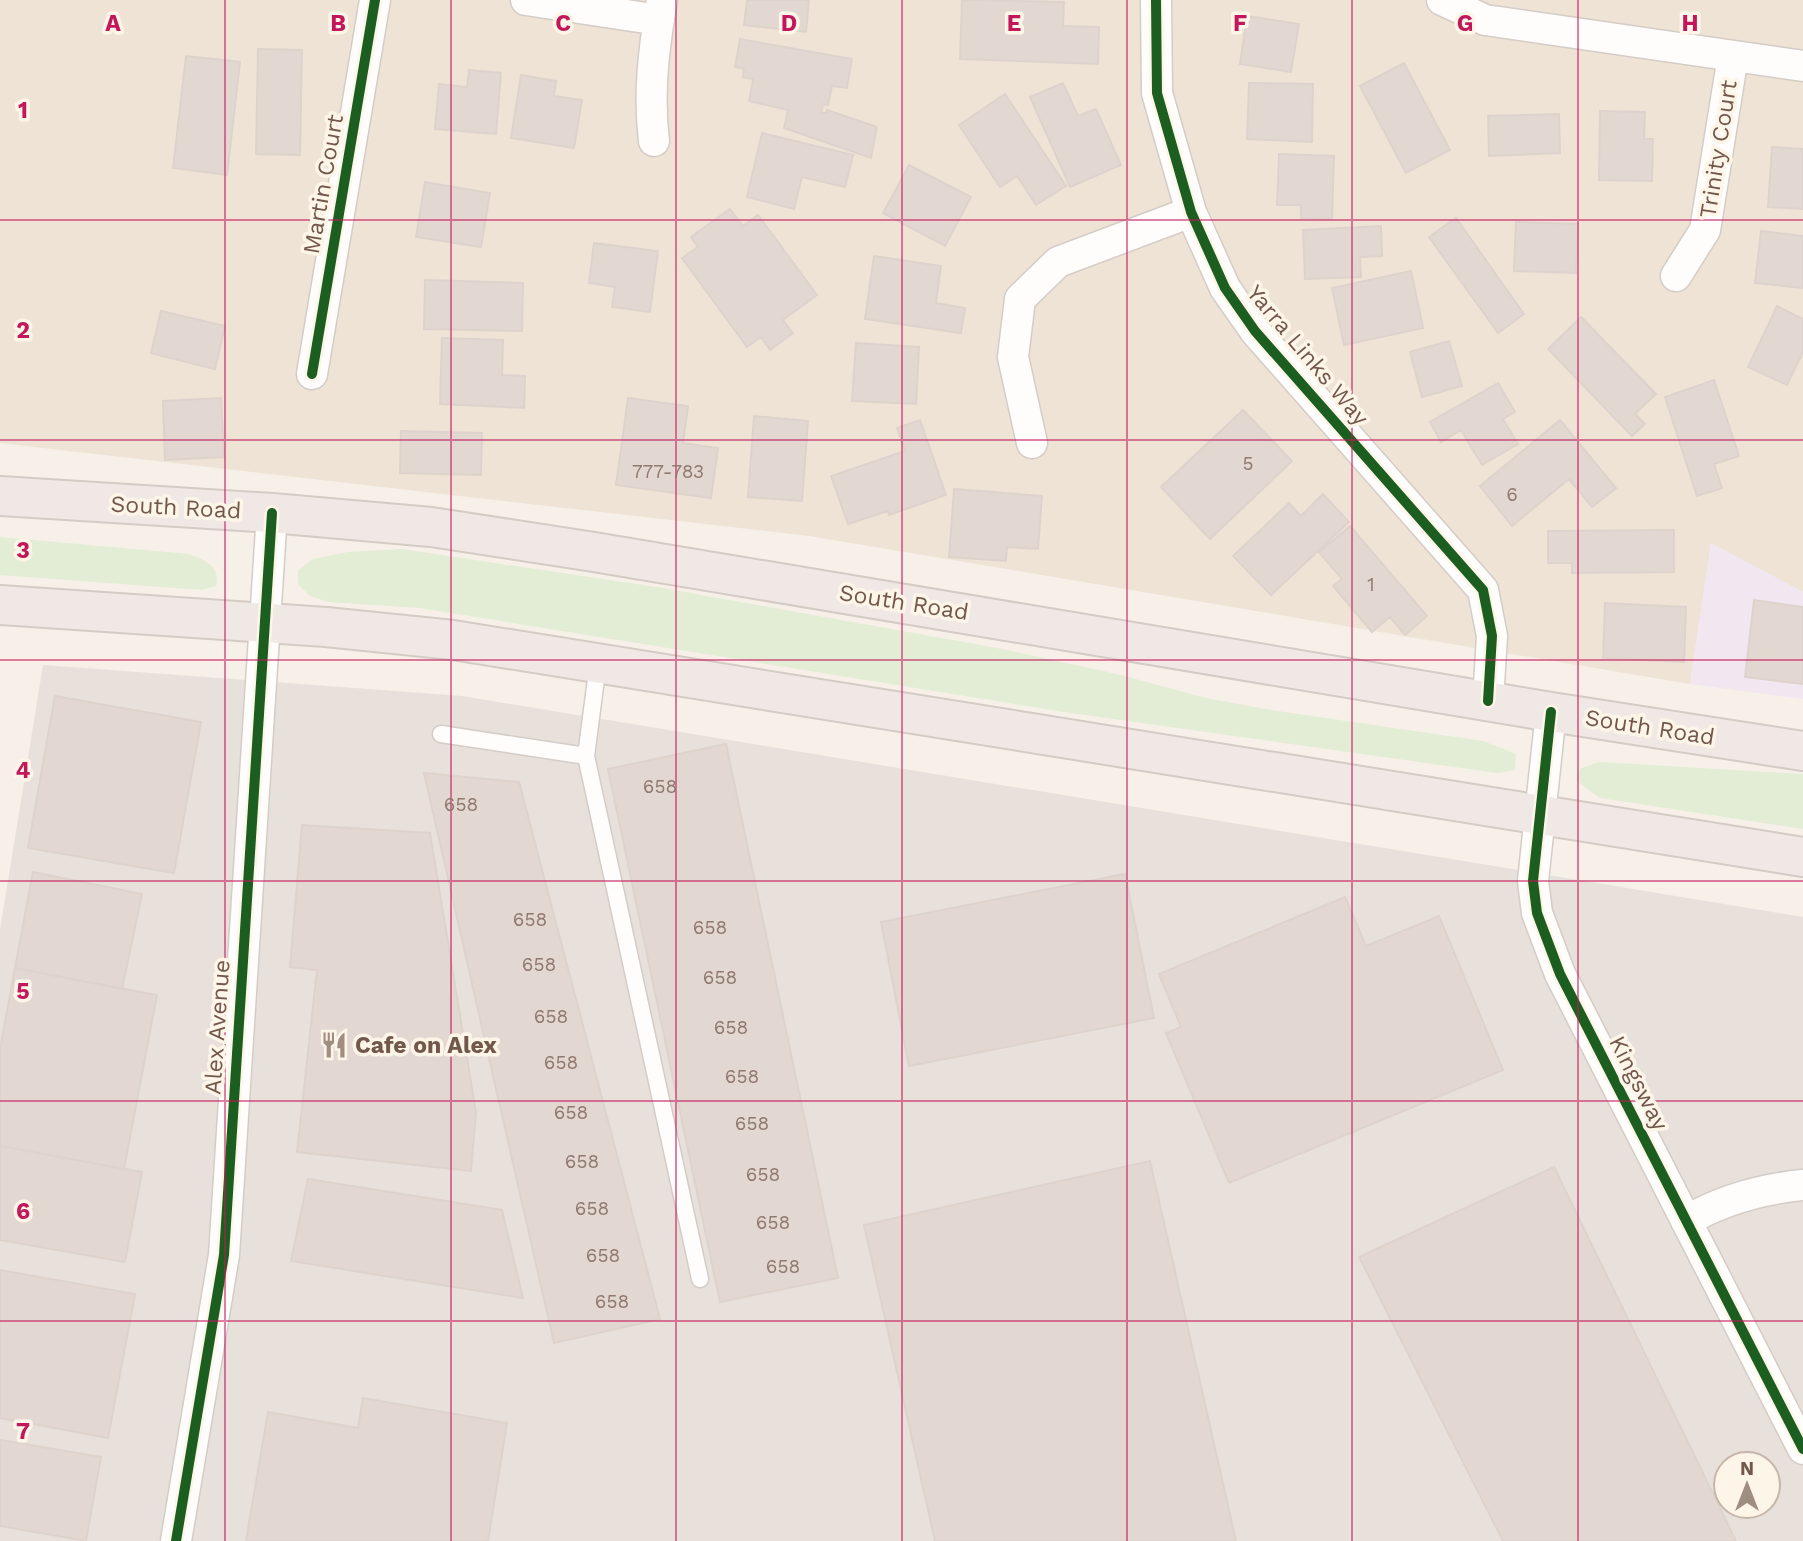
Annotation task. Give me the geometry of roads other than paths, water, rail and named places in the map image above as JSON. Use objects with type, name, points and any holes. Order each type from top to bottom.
[{"type":"highway","name":"South Road","points":[[0,496],[272,513],[431,527],[1551,712],[1803,751]]},
{"type":"highway","points":[[0,605],[417,635],[1803,856]]},
{"type":"street","name":"Martin Court","points":[[312,374],[375,0]]},
{"type":"street","points":[[526,0],[660,10],[651,93],[654,141]]},
{"type":"street","name":"Yarra Links Way","points":[[1156,0],[1157,93],[1191,212],[1225,288],[1255,331],[1483,590],[1492,636],[1488,701]]},
{"type":"street","points":[[1442,0],[1485,20],[1803,66]]},
{"type":"street","name":"Trinity Court","points":[[1676,276],[1705,230],[1734,56]]},
{"type":"street","points":[[1032,443],[1013,357],[1020,299],[1058,262],[1191,212]]},
{"type":"street","name":"Alex Avenue","points":[[177,1541],[224,1255],[272,513]]},
{"type":"street","name":"Kingsway","points":[[1551,712],[1533,881],[1537,913],[1544,934],[1560,974],[1803,1449]]},
{"type":"street","points":[[1686,1221],[1707,1209],[1754,1194],[1803,1185]]},
{"type":"lane","points":[[598,664],[586,756],[699,1279]]},
{"type":"lane","points":[[441,734],[586,756]]},
{"type":"place","name":"Cafe on Alex","points":[[334,1045]]}]
